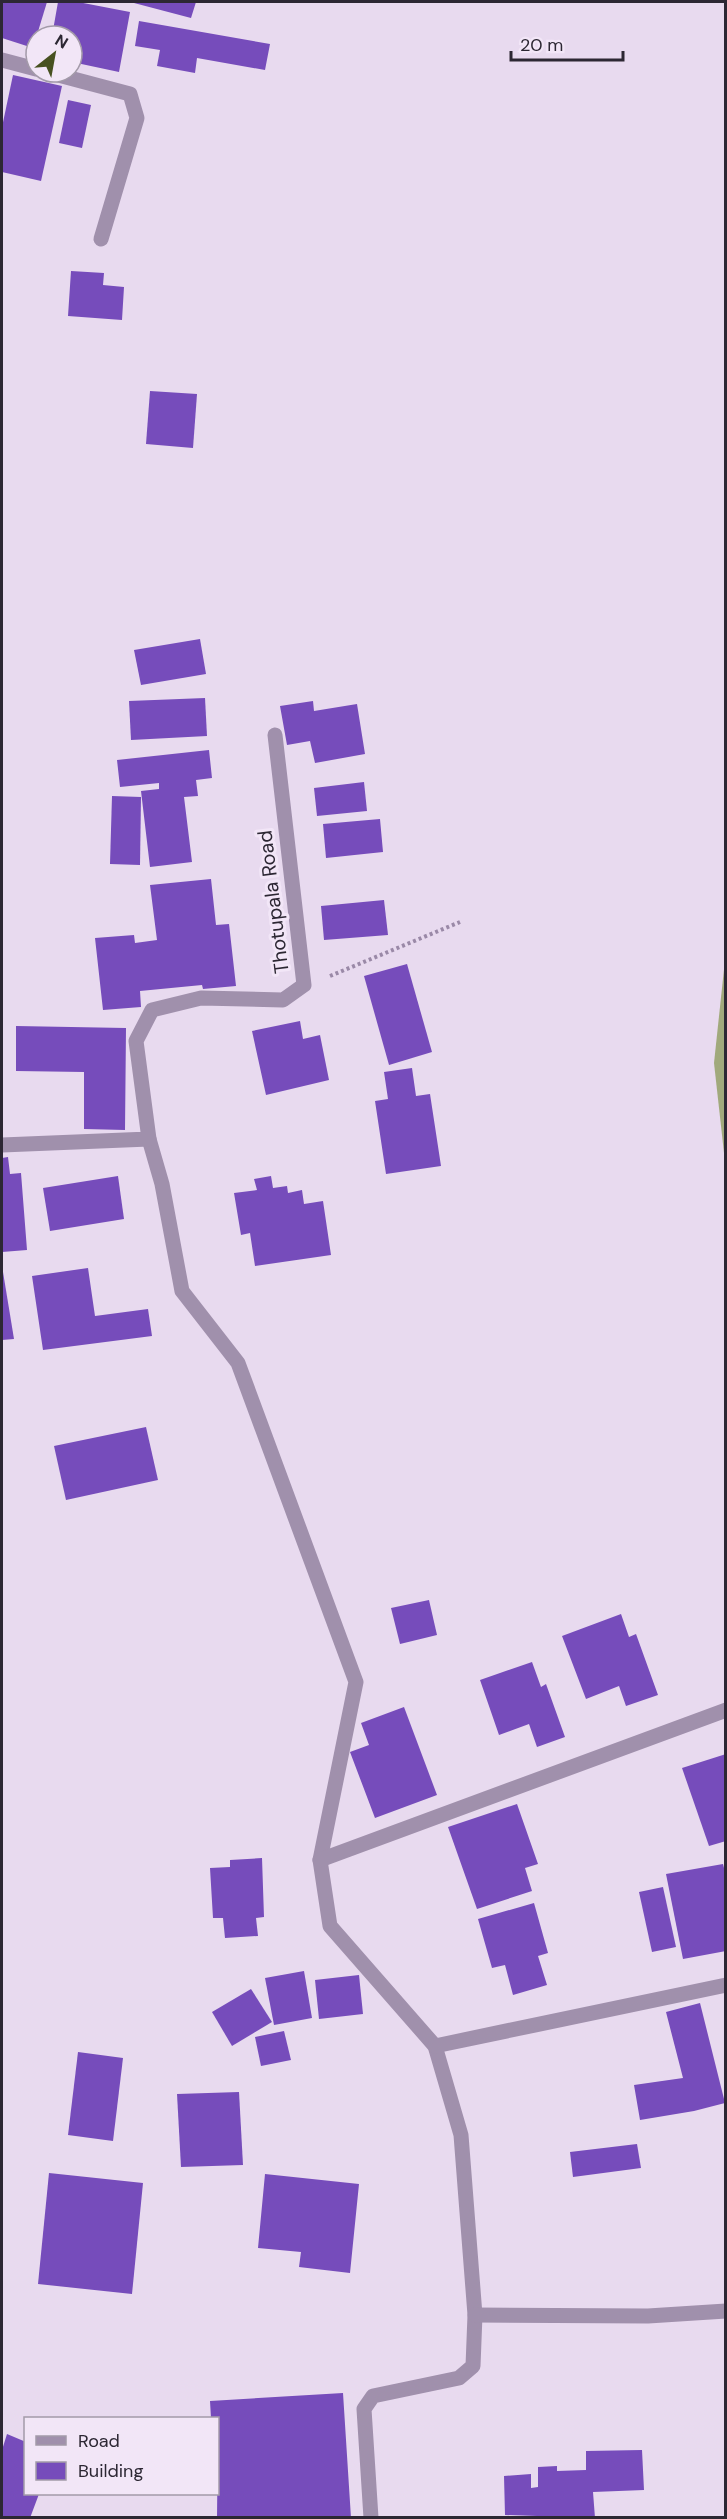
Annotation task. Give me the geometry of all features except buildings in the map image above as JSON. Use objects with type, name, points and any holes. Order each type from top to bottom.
[{"type":"street","points":[[2,60],[24,66]]},
{"type":"street","points":[[84,82],[130,94],[137,118],[101,239]]},
{"type":"street","name":"Thotupala Road","points":[[275,735],[304,985],[283,1000],[201,998],[152,1010],[136,1041],[149,1139],[162,1184],[182,1291],[238,1363],[356,1682],[320,1860]]},
{"type":"street","points":[[2,1145],[149,1139]]},
{"type":"street","points":[[371,2517],[364,2409],[373,2396],[459,2378],[473,2366],[475,2315],[461,2135],[435,2046],[330,1926],[320,1860],[726,1710]]},
{"type":"street","points":[[435,2046],[726,1985]]},
{"type":"street","points":[[475,2315],[648,2316],[726,2310]]},
{"type":"path","points":[[304,985],[460,922]]},
{"type":"shaded area","points":[[725,960],[725,1162],[714,1063]]}]
